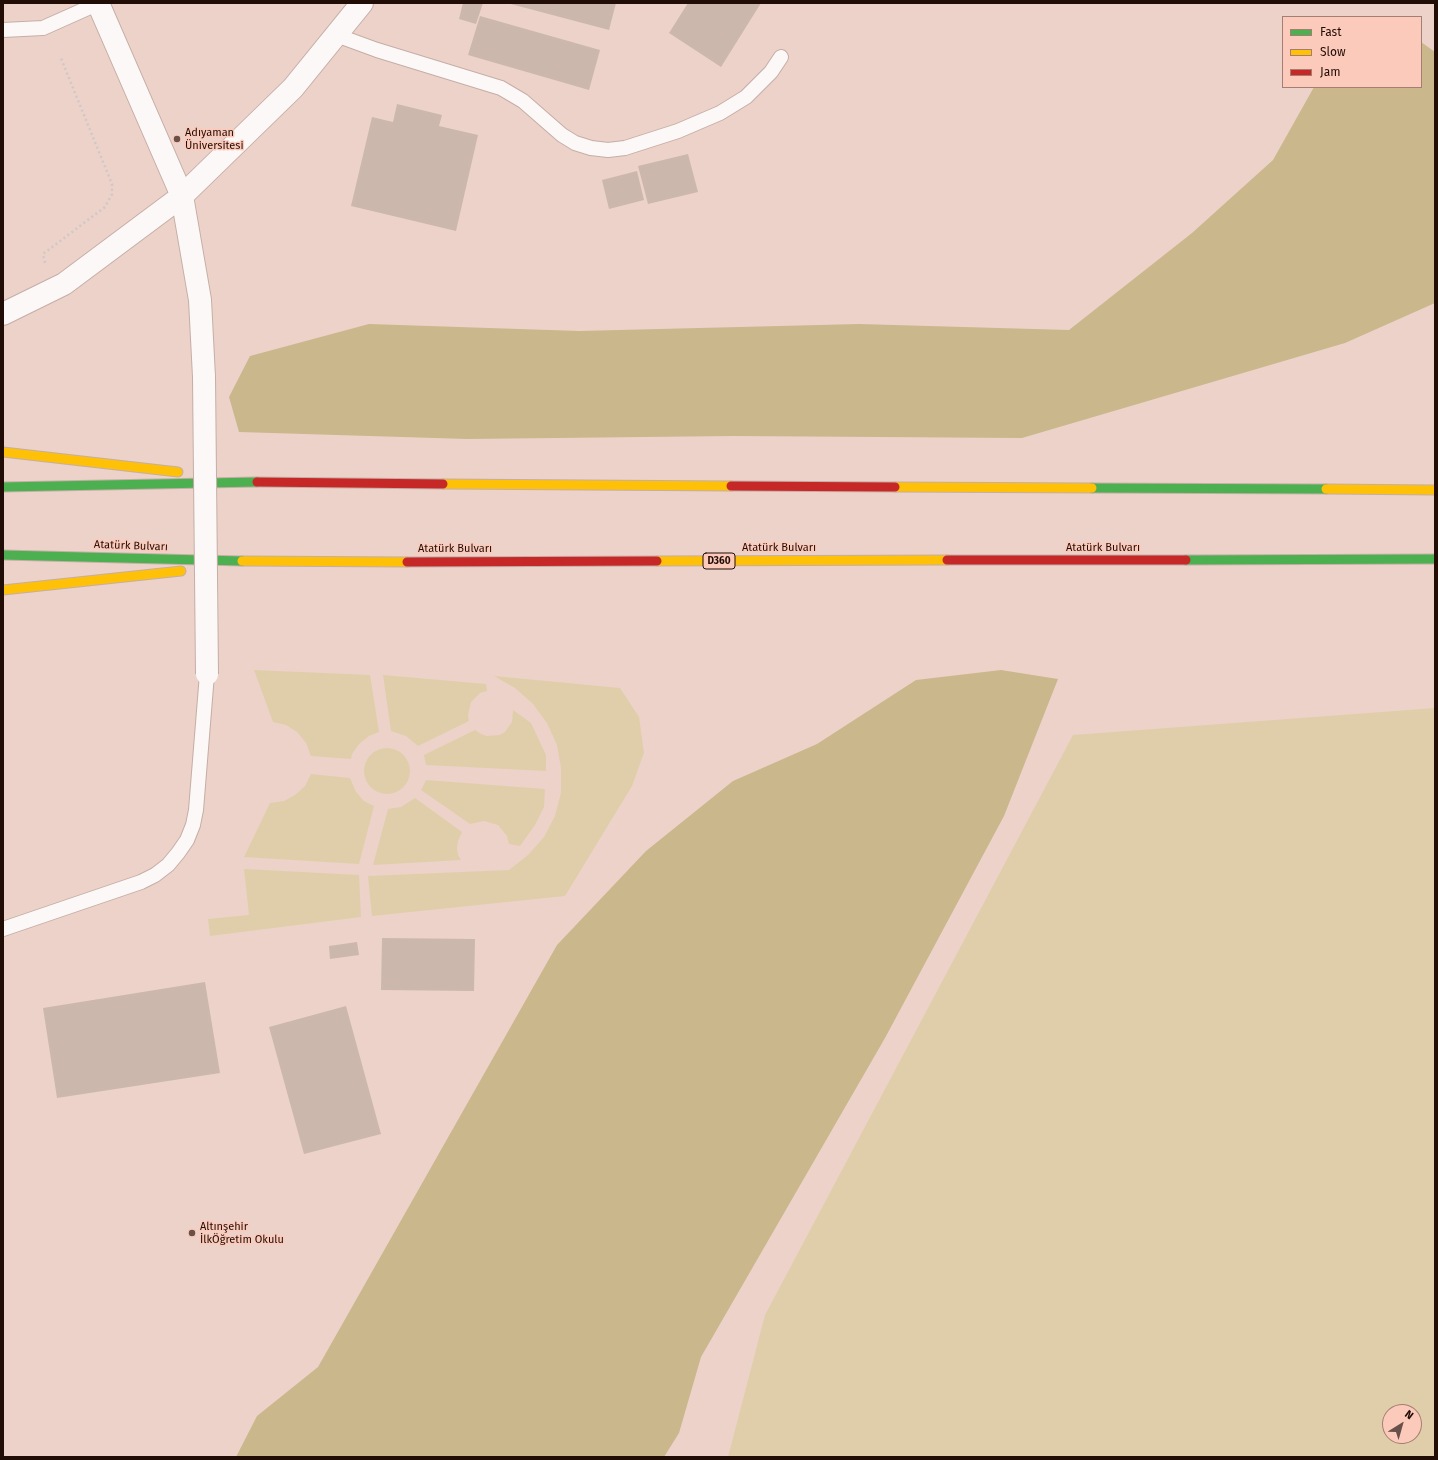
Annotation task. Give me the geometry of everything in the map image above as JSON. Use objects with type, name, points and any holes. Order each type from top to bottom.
[{"type":"highway","points":[[3,452],[262,482]]},
{"type":"highway","points":[[3,487],[262,482],[1435,490]]},
{"type":"highway","name":"Atatürk Bulvarı","points":[[3,555],[264,562],[1435,559]]},
{"type":"highway","points":[[3,590],[264,562]]},
{"type":"street","points":[[98,3],[182,196],[200,300],[204,377],[207,674]]},
{"type":"street","points":[[3,314],[64,284],[182,196],[294,88],[362,3]]},
{"type":"lane","points":[[3,30],[43,28],[98,3]]},
{"type":"lane","points":[[336,35],[384,52],[501,88],[523,101],[562,135],[591,148],[608,150],[625,148],[678,130],[726,109],[746,97],[759,85],[771,72],[781,57]]},
{"type":"lane","points":[[3,929],[141,882],[155,875],[168,865],[178,853],[187,840],[193,825],[196,810],[207,674]]},
{"type":"path","points":[[48,291],[44,254],[105,207],[112,194],[112,184],[60,56]]},
{"type":"shaded area","points":[[1422,43],[1435,52],[1435,303],[1345,343],[1022,438],[734,436],[467,439],[239,432],[229,397],[250,356],[369,324],[579,331],[859,324],[1069,330],[1192,233],[1273,160],[1313,88],[1422,88]]},
{"type":"shaded area","points":[[254,670],[370,675],[379,732],[369,736],[359,744],[352,754],[351,759],[311,756],[306,743],[297,732],[286,725],[273,722]]},
{"type":"shaded area","points":[[1001,670],[1058,679],[1004,816],[885,1038],[701,1357],[679,1433],[664,1457],[236,1457],[257,1416],[318,1367],[557,945],[646,851],[733,781],[817,744],[916,680]]},
{"type":"shaded area","points":[[383,675],[486,684],[487,691],[480,693],[471,702],[468,715],[469,721],[418,746],[406,736],[391,731]]},
{"type":"shaded area","points":[[494,676],[620,688],[639,717],[644,753],[632,786],[565,896],[372,916],[368,876],[509,870],[528,855],[544,837],[555,816],[561,793],[561,768],[557,745],[547,723],[533,704],[515,688]]},
{"type":"shaded area","points":[[1435,708],[1435,1457],[728,1457],[765,1315],[1073,735]]},
{"type":"shaded area","points":[[513,710],[531,723],[546,755],[546,771],[426,765],[424,755],[475,730],[487,736],[499,735],[505,732],[512,722]]},
{"type":"shaded area","points":[[383,748],[391,748],[400,752],[406,758],[410,771],[406,784],[400,790],[391,794],[383,794],[374,790],[368,784],[364,775],[364,767],[368,758],[374,752]]},
{"type":"shaded area","points":[[311,774],[350,778],[356,792],[364,801],[374,806],[359,864],[244,857],[270,803],[284,801],[295,795],[305,786]]},
{"type":"shaded area","points":[[426,780],[545,789],[544,807],[535,825],[520,846],[509,844],[507,836],[498,825],[484,821],[470,824],[421,790]]},
{"type":"shaded area","points":[[415,798],[462,832],[457,848],[458,855],[461,860],[373,865],[388,809],[401,807]]},
{"type":"shaded area","points":[[244,869],[359,875],[361,917],[210,936],[208,919],[249,915]]},
{"type":"building","points":[[463,3],[483,3],[476,24],[459,19]]},
{"type":"building","points":[[507,3],[616,3],[609,30]]},
{"type":"building","points":[[688,3],[761,3],[721,67],[669,33]]},
{"type":"building","points":[[480,16],[600,50],[589,90],[468,55]]},
{"type":"building","points":[[397,104],[442,115],[439,126],[478,135],[456,231],[351,206],[372,117],[393,122]]},
{"type":"building","points":[[688,154],[698,192],[648,204],[638,166]]},
{"type":"building","points":[[637,171],[644,200],[609,209],[602,180]]},
{"type":"building","points":[[382,938],[475,939],[474,991],[381,990]]},
{"type":"building","points":[[357,942],[359,955],[330,959],[329,946]]},
{"type":"building","points":[[205,982],[220,1073],[57,1098],[43,1008]]},
{"type":"building","points":[[346,1006],[381,1134],[304,1154],[269,1027]]},
{"type":"traffic: fast","points":[[3,487],[257,482]]},
{"type":"traffic: fast","points":[[1092,488],[1326,489]]},
{"type":"traffic: fast","points":[[3,555],[242,561]]},
{"type":"traffic: fast","points":[[1186,560],[1435,559]]},
{"type":"traffic: slow","points":[[3,452],[178,472]]},
{"type":"traffic: slow","points":[[443,484],[731,486]]},
{"type":"traffic: slow","points":[[895,487],[1092,488]]},
{"type":"traffic: slow","points":[[1326,489],[1435,490]]},
{"type":"traffic: slow","points":[[657,561],[947,560]]},
{"type":"traffic: slow","points":[[242,561],[407,562]]},
{"type":"traffic: slow","points":[[3,590],[181,571]]},
{"type":"traffic: jam","points":[[257,482],[443,484]]},
{"type":"traffic: jam","points":[[731,486],[895,487]]},
{"type":"traffic: jam","points":[[947,560],[1186,560]]},
{"type":"traffic: jam","points":[[407,562],[657,561]]},
{"type":"place","name":"Adıyaman Üniversitesi","points":[[177,139]]},
{"type":"place","name":"Altınşehir İlkÖğretim Okulu","points":[[192,1233]]}]
